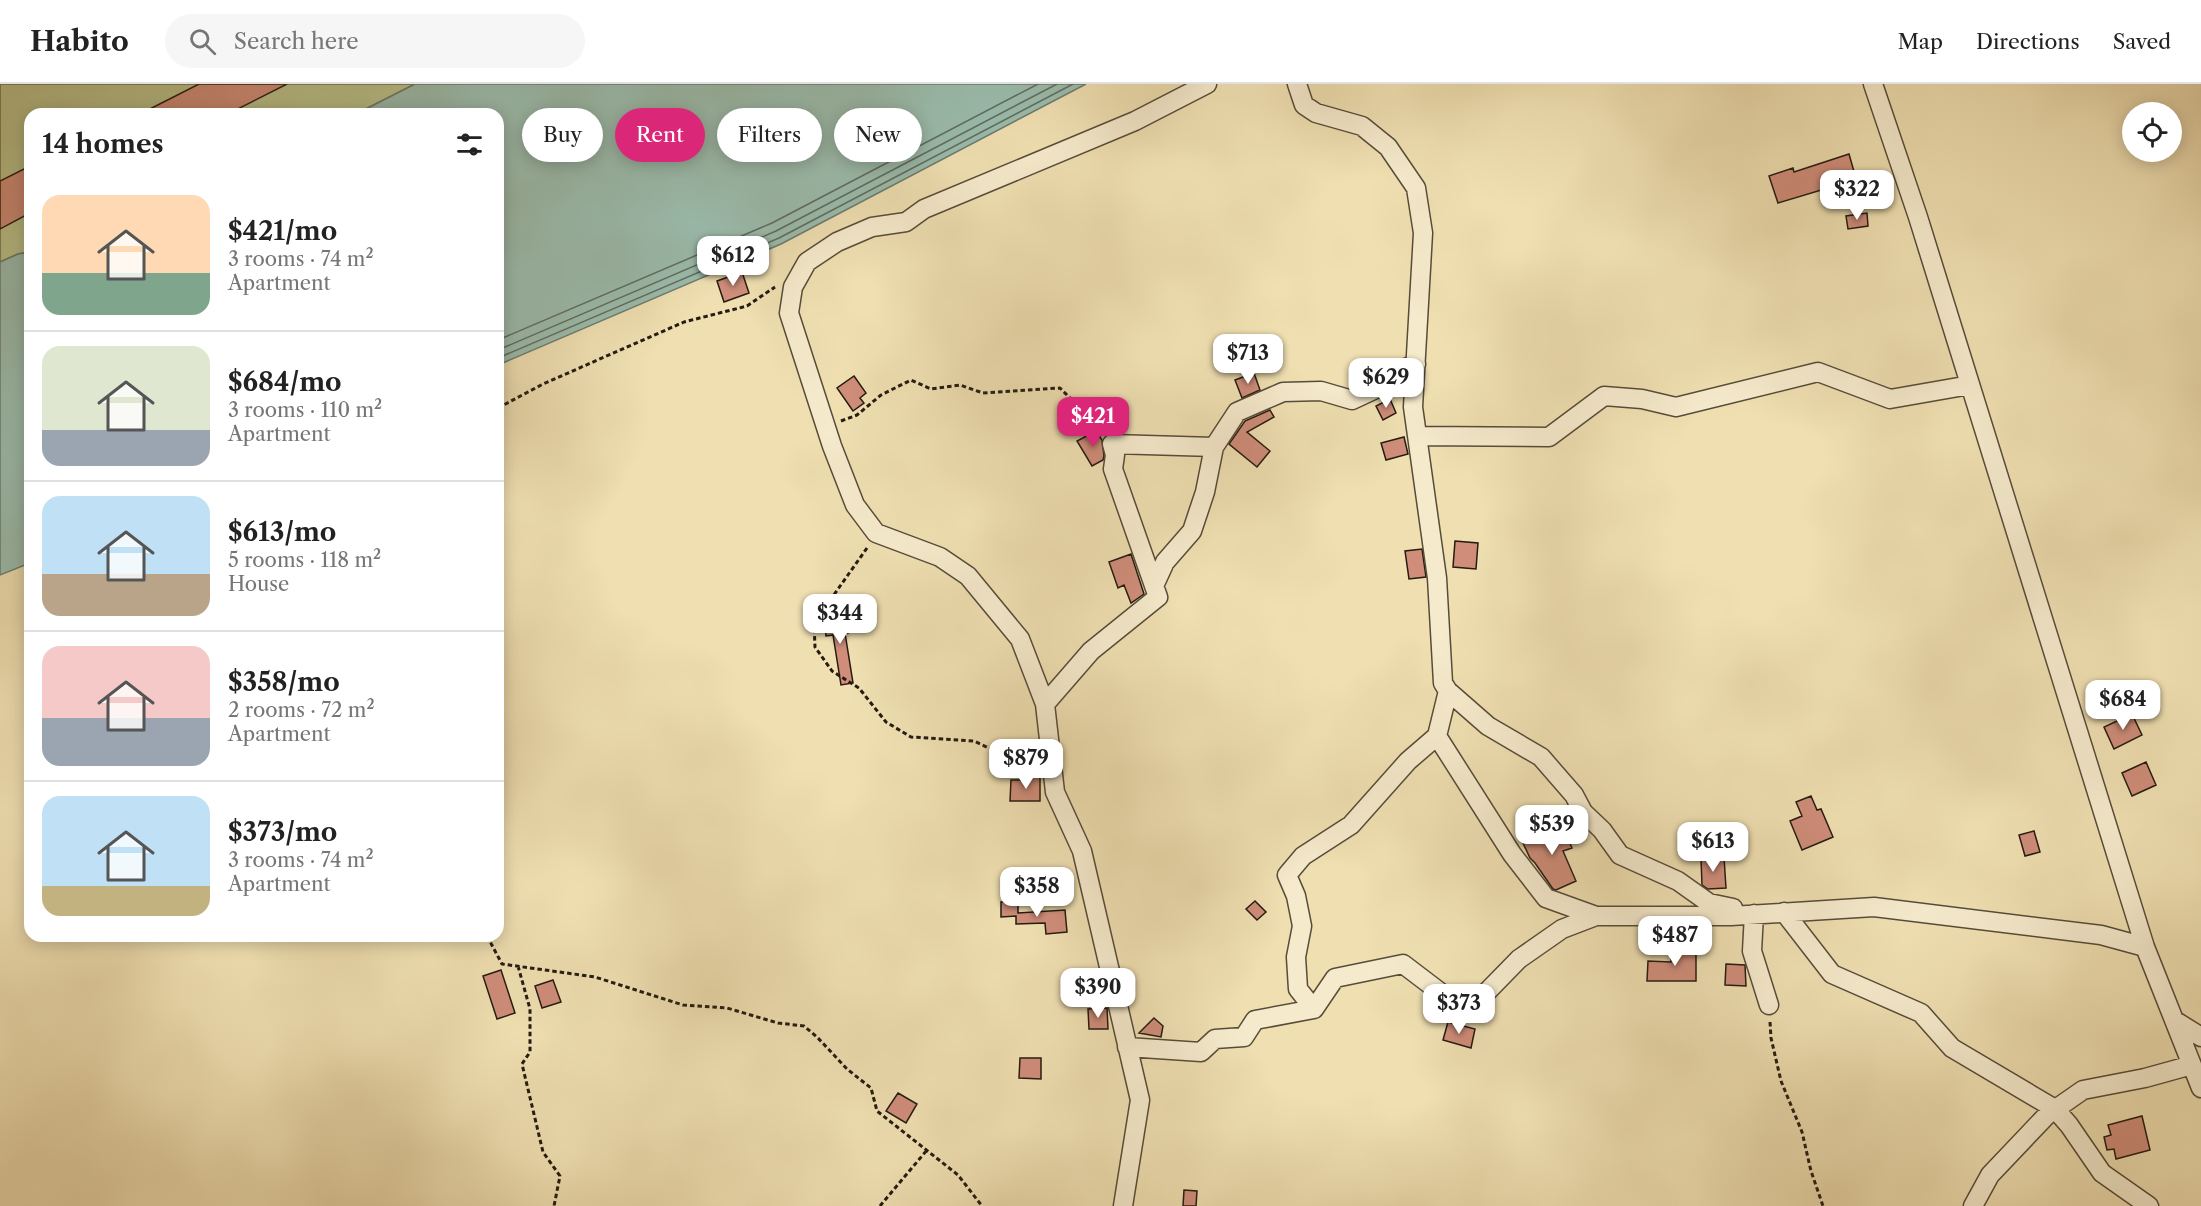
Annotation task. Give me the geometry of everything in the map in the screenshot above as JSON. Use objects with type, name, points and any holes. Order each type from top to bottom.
[{"type":"street","points":[[1123,1206],[1140,1100],[1082,851],[1055,792],[1045,704],[1020,639],[968,576],[940,558],[876,534],[855,504],[826,427],[789,313],[793,287],[807,262],[837,242],[872,226],[906,222],[924,209],[1135,121],[1207,84]]},
{"type":"street","points":[[1297,84],[1304,105],[1316,113],[1362,126],[1388,147],[1416,188],[1423,233],[1413,407],[1437,578],[1443,682],[1448,691],[1488,726],[1541,757],[1574,795],[1583,812],[1602,830],[1620,855],[1678,882],[1709,903],[1738,909],[1749,915]]},
{"type":"street","points":[[1873,84],[1918,217],[2145,947],[2198,1073],[2145,1078],[2082,1090],[2047,1114],[1990,1175],[1973,1206]]},
{"type":"street","points":[[1154,586],[1165,562],[1191,531],[1205,492],[1214,447],[1237,412],[1283,392],[1321,391],[1353,400],[1382,386],[1405,368],[1416,364]]},
{"type":"street","points":[[1417,436],[1549,437],[1604,396],[1642,399],[1676,407],[1818,372],[1890,399],[1970,385]]},
{"type":"street","points":[[1045,704],[1091,651],[1158,597],[1113,468],[1115,455],[1112,444],[1214,447]]},
{"type":"street","points":[[1314,1009],[1298,989],[1296,957],[1302,926],[1296,896],[1287,875],[1303,856],[1351,825],[1408,761],[1437,736],[1448,691]]},
{"type":"street","points":[[1437,736],[1512,854],[1546,898],[1596,916],[1749,915],[1874,907],[2101,935],[2145,947]]},
{"type":"street","points":[[1784,912],[1832,974],[1921,1013],[1953,1048],[2055,1109],[2069,1125],[2102,1173],[2149,1206]]},
{"type":"street","points":[[1749,915],[1752,951],[1769,1005]]},
{"type":"street","points":[[1477,1002],[1519,959],[1562,929],[1596,916]]},
{"type":"street","points":[[1127,1047],[1201,1052],[1215,1039],[1244,1037],[1255,1020],[1314,1009],[1335,978],[1403,964],[1449,999]]},
{"type":"street","points":[[2174,1020],[2201,1037]]},
{"type":"path","points":[[504,405],[543,384],[684,322],[747,306],[778,285]]},
{"type":"path","points":[[826,427],[857,415],[881,395],[911,380],[931,389],[960,385],[983,393],[1060,388],[1106,434],[1112,444]]},
{"type":"path","points":[[876,534],[814,623],[815,647],[832,671],[859,688],[886,723],[911,737],[974,741],[1022,764],[1053,772]]},
{"type":"path","points":[[490,942],[502,964],[595,977],[683,1005],[727,1008],[778,1023],[804,1026],[818,1037],[847,1069],[871,1088],[877,1111],[958,1175],[982,1206]]},
{"type":"path","points":[[518,966],[530,1009],[530,1052],[522,1064],[543,1152],[560,1176],[554,1206]]},
{"type":"path","points":[[1769,1005],[1771,1038],[1781,1081],[1802,1132],[1811,1171],[1823,1206]]},
{"type":"path","points":[[880,1206],[927,1150]]},
{"type":"green space","points":[[0,84],[415,84],[368,108],[24,108],[24,253],[0,262]]},
{"type":"water","points":[[415,84],[1086,84],[781,244],[504,362],[504,108],[368,108]]},
{"type":"water","points":[[24,253],[24,565],[0,575],[0,262]]},
{"type":"building","points":[[199,84],[287,84],[240,108],[152,108]]},
{"type":"building","points":[[1849,154],[1855,175],[1846,178],[1848,182],[1778,203],[1769,176],[1793,168],[1794,172]]},
{"type":"building","points":[[24,169],[24,216],[0,229],[0,181]]},
{"type":"building","points":[[1867,213],[1868,226],[1848,229],[1846,216]]},
{"type":"building","points":[[742,272],[749,293],[724,302],[717,281]]},
{"type":"building","points":[[1254,373],[1260,390],[1242,398],[1235,380]]},
{"type":"building","points":[[854,376],[866,393],[860,398],[864,403],[853,411],[837,388]]},
{"type":"building","points":[[1390,399],[1396,413],[1383,420],[1376,406]]},
{"type":"building","points":[[1270,410],[1274,417],[1247,432],[1270,451],[1257,467],[1229,444],[1245,421]]},
{"type":"building","points":[[1096,431],[1102,440],[1104,456],[1103,460],[1092,466],[1077,441]]},
{"type":"building","points":[[1404,437],[1408,454],[1386,460],[1381,443]]},
{"type":"building","points":[[1455,541],[1478,543],[1476,569],[1453,567]]},
{"type":"building","points":[[1422,549],[1426,577],[1409,579],[1405,551]]},
{"type":"building","points":[[1131,554],[1144,594],[1131,603],[1124,585],[1118,588],[1109,562]]},
{"type":"building","points":[[845,613],[848,633],[845,633],[853,683],[841,685],[833,635],[826,636],[824,616]]},
{"type":"building","points":[[2132,714],[2142,735],[2114,749],[2104,727]]},
{"type":"building","points":[[2146,762],[2156,785],[2132,796],[2122,773]]},
{"type":"building","points":[[1027,776],[1040,776],[1040,801],[1010,801],[1011,780],[1027,780]]},
{"type":"building","points":[[1811,796],[1817,810],[1821,809],[1833,837],[1802,850],[1790,821],[1802,816],[1796,802]]},
{"type":"building","points":[[1562,825],[1572,848],[1563,851],[1576,881],[1556,890],[1530,858],[1522,841]]},
{"type":"building","points":[[2034,831],[2040,852],[2025,856],[2019,835]]},
{"type":"building","points":[[1724,857],[1726,888],[1708,889],[1702,885],[1701,858]]},
{"type":"building","points":[[1018,901],[1018,913],[1065,910],[1067,932],[1046,934],[1045,923],[1016,924],[1016,916],[1001,917],[1001,902]]},
{"type":"building","points":[[1255,901],[1266,912],[1257,920],[1246,909]]},
{"type":"building","points":[[1671,948],[1696,948],[1696,981],[1647,981],[1648,961],[1671,962]]},
{"type":"building","points":[[1726,964],[1745,965],[1746,986],[1725,985]]},
{"type":"building","points":[[501,970],[515,1013],[497,1019],[483,976]]},
{"type":"building","points":[[553,980],[561,1002],[542,1008],[535,986]]},
{"type":"building","points":[[1107,1008],[1108,1029],[1089,1029],[1088,1009]]},
{"type":"building","points":[[1154,1018],[1163,1026],[1161,1037],[1139,1033]]},
{"type":"building","points":[[1448,1022],[1475,1029],[1471,1048],[1443,1040]]},
{"type":"building","points":[[1020,1058],[1041,1058],[1041,1079],[1019,1078]]},
{"type":"building","points":[[898,1093],[917,1104],[906,1123],[886,1111]]},
{"type":"building","points":[[2142,1116],[2150,1150],[2116,1159],[2114,1149],[2107,1150],[2104,1137],[2111,1135],[2108,1125]]},
{"type":"building","points":[[1184,1190],[1197,1191],[1196,1206],[1183,1206]]}]
